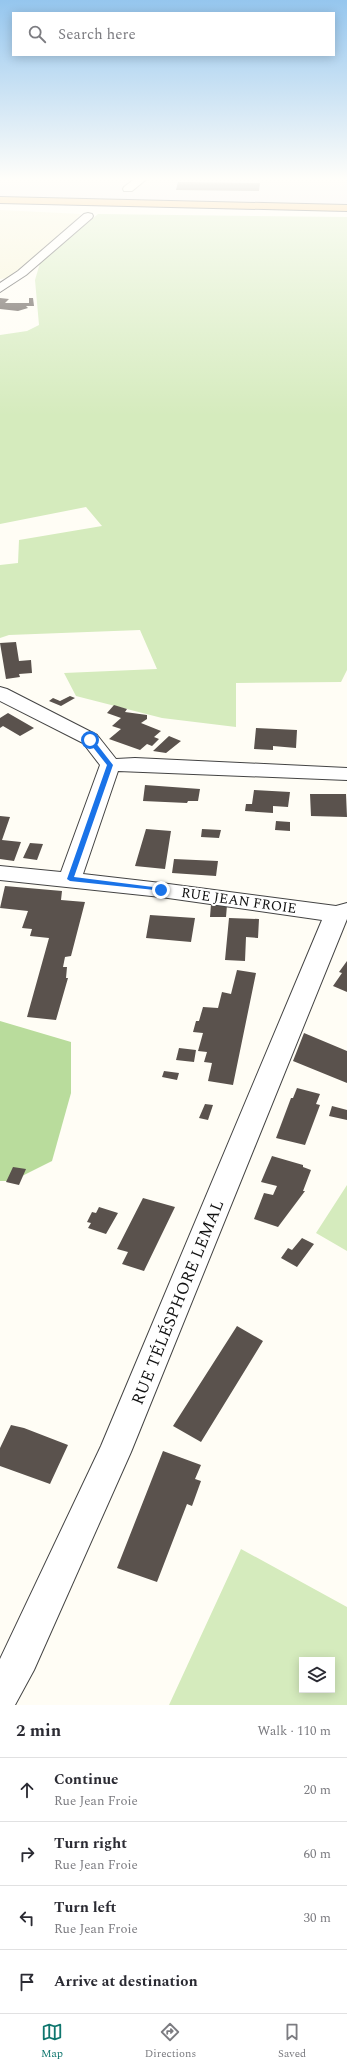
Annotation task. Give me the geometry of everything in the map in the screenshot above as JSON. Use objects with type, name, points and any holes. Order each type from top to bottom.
[{"type":"street","points":[[0,288],[22,274],[42,257]]},
{"type":"street","points":[[0,693],[90,740],[110,765]]},
{"type":"street","points":[[110,765],[135,764],[347,774]]},
{"type":"street","points":[[70,879],[110,765]]},
{"type":"street","name":"RUE JEAN FROIE","points":[[0,873],[70,879],[341,912]]},
{"type":"street","name":"RUE TÉLÉSPHORE LEMAL","points":[[0,1696],[21,1657],[116,1452],[341,912]]},
{"type":"shaded area","points":[[0,257],[44,257],[28,275],[0,279]]},
{"type":"green space","points":[[48,257],[347,257],[347,670],[341,682],[236,683],[236,727],[162,718],[76,696],[64,673],[157,669],[140,630],[9,635],[0,638],[0,565],[18,563],[19,540],[102,526],[86,507],[0,524],[0,335],[27,331],[39,325],[35,280],[40,263]]},
{"type":"green space","points":[[0,1021],[71,1042],[71,1093],[52,1161],[12,1181],[0,1181]]},
{"type":"green space","points":[[347,1185],[347,1251],[316,1233]]},
{"type":"green space","points":[[241,1549],[347,1607],[347,1705],[169,1705]]},
{"type":"building","points":[[0,298],[9,299],[5,303],[29,303],[29,298],[33,298],[34,306],[26,306],[28,308],[18,311],[0,309]]},
{"type":"building","points":[[16,642],[19,661],[31,660],[32,673],[19,674],[20,677],[6,679],[0,643]]},
{"type":"building","points":[[70,696],[75,698],[61,706],[49,701],[53,698],[60,701]]},
{"type":"building","points":[[114,705],[127,709],[125,712],[147,715],[147,719],[141,723],[161,731],[154,737],[159,739],[152,746],[147,744],[140,750],[109,739],[121,729],[112,726],[121,718],[107,713]]},
{"type":"building","points":[[8,713],[34,728],[20,736],[3,726],[0,728],[0,718]]},
{"type":"building","points":[[256,728],[297,730],[296,748],[273,746],[273,750],[254,749]]},
{"type":"building","points":[[169,736],[181,741],[166,753],[153,751]]},
{"type":"building","points":[[145,785],[200,789],[198,801],[188,801],[187,803],[143,801]]},
{"type":"building","points":[[254,790],[290,792],[288,807],[273,806],[273,813],[245,811],[246,804],[252,804]]},
{"type":"building","points":[[310,794],[346,794],[347,817],[311,816]]},
{"type":"building","points":[[0,816],[10,817],[2,840],[21,842],[14,861],[0,859]]},
{"type":"building","points":[[276,821],[290,822],[290,831],[275,830]]},
{"type":"building","points":[[146,829],[171,831],[165,869],[135,866]]},
{"type":"building","points":[[202,829],[221,830],[219,838],[201,837]]},
{"type":"building","points":[[30,843],[43,844],[37,860],[23,858]]},
{"type":"building","points":[[174,859],[218,861],[216,876],[172,873]]},
{"type":"building","points":[[5,886],[62,891],[61,900],[85,902],[71,956],[65,957],[63,967],[67,967],[66,978],[68,978],[56,1020],[27,1017],[49,938],[30,936],[32,929],[22,928],[28,911],[0,908]]},
{"type":"building","points":[[211,904],[227,905],[226,917],[210,917]]},
{"type":"building","points":[[150,915],[195,918],[191,942],[146,938]]},
{"type":"building","points":[[229,918],[259,919],[258,938],[246,937],[245,961],[225,960]]},
{"type":"building","points":[[347,961],[347,992],[333,986],[342,973],[339,972]]},
{"type":"building","points":[[237,970],[256,973],[233,1085],[208,1081],[212,1063],[204,1062],[207,1052],[198,1051],[203,1033],[193,1032],[196,1021],[199,1021],[203,1007],[218,1008],[222,992],[231,994]]},
{"type":"building","points":[[304,1033],[347,1051],[347,1083],[293,1061]]},
{"type":"building","points":[[179,1048],[196,1050],[194,1062],[176,1060]]},
{"type":"building","points":[[164,1071],[179,1073],[177,1080],[162,1077]]},
{"type":"building","points":[[297,1088],[320,1094],[316,1104],[320,1105],[305,1145],[276,1138],[291,1098],[293,1098]]},
{"type":"building","points":[[205,1104],[213,1105],[208,1120],[199,1118]]},
{"type":"building","points":[[332,1106],[347,1110],[347,1120],[329,1116]]},
{"type":"building","points":[[272,1156],[303,1165],[303,1167],[311,1170],[303,1191],[305,1191],[278,1227],[254,1219],[264,1193],[273,1195],[277,1186],[261,1182]]},
{"type":"building","points":[[13,1167],[26,1169],[19,1185],[6,1182]]},
{"type":"building","points":[[143,1198],[175,1207],[144,1271],[122,1264],[128,1252],[117,1249]]},
{"type":"building","points":[[99,1207],[118,1213],[106,1234],[88,1228],[91,1223],[87,1222],[92,1212],[96,1213]]},
{"type":"building","points":[[302,1238],[314,1244],[297,1267],[281,1258],[288,1248],[292,1250]]},
{"type":"building","points":[[237,1326],[263,1341],[201,1442],[173,1426]]},
{"type":"building","points":[[11,1425],[24,1428],[68,1445],[50,1484],[0,1466],[0,1448]]},
{"type":"building","points":[[163,1451],[201,1465],[195,1479],[201,1481],[192,1506],[187,1504],[157,1582],[117,1568]]},
{"type":"route","points":[[90,740],[110,765],[70,879],[161,890]]}]
